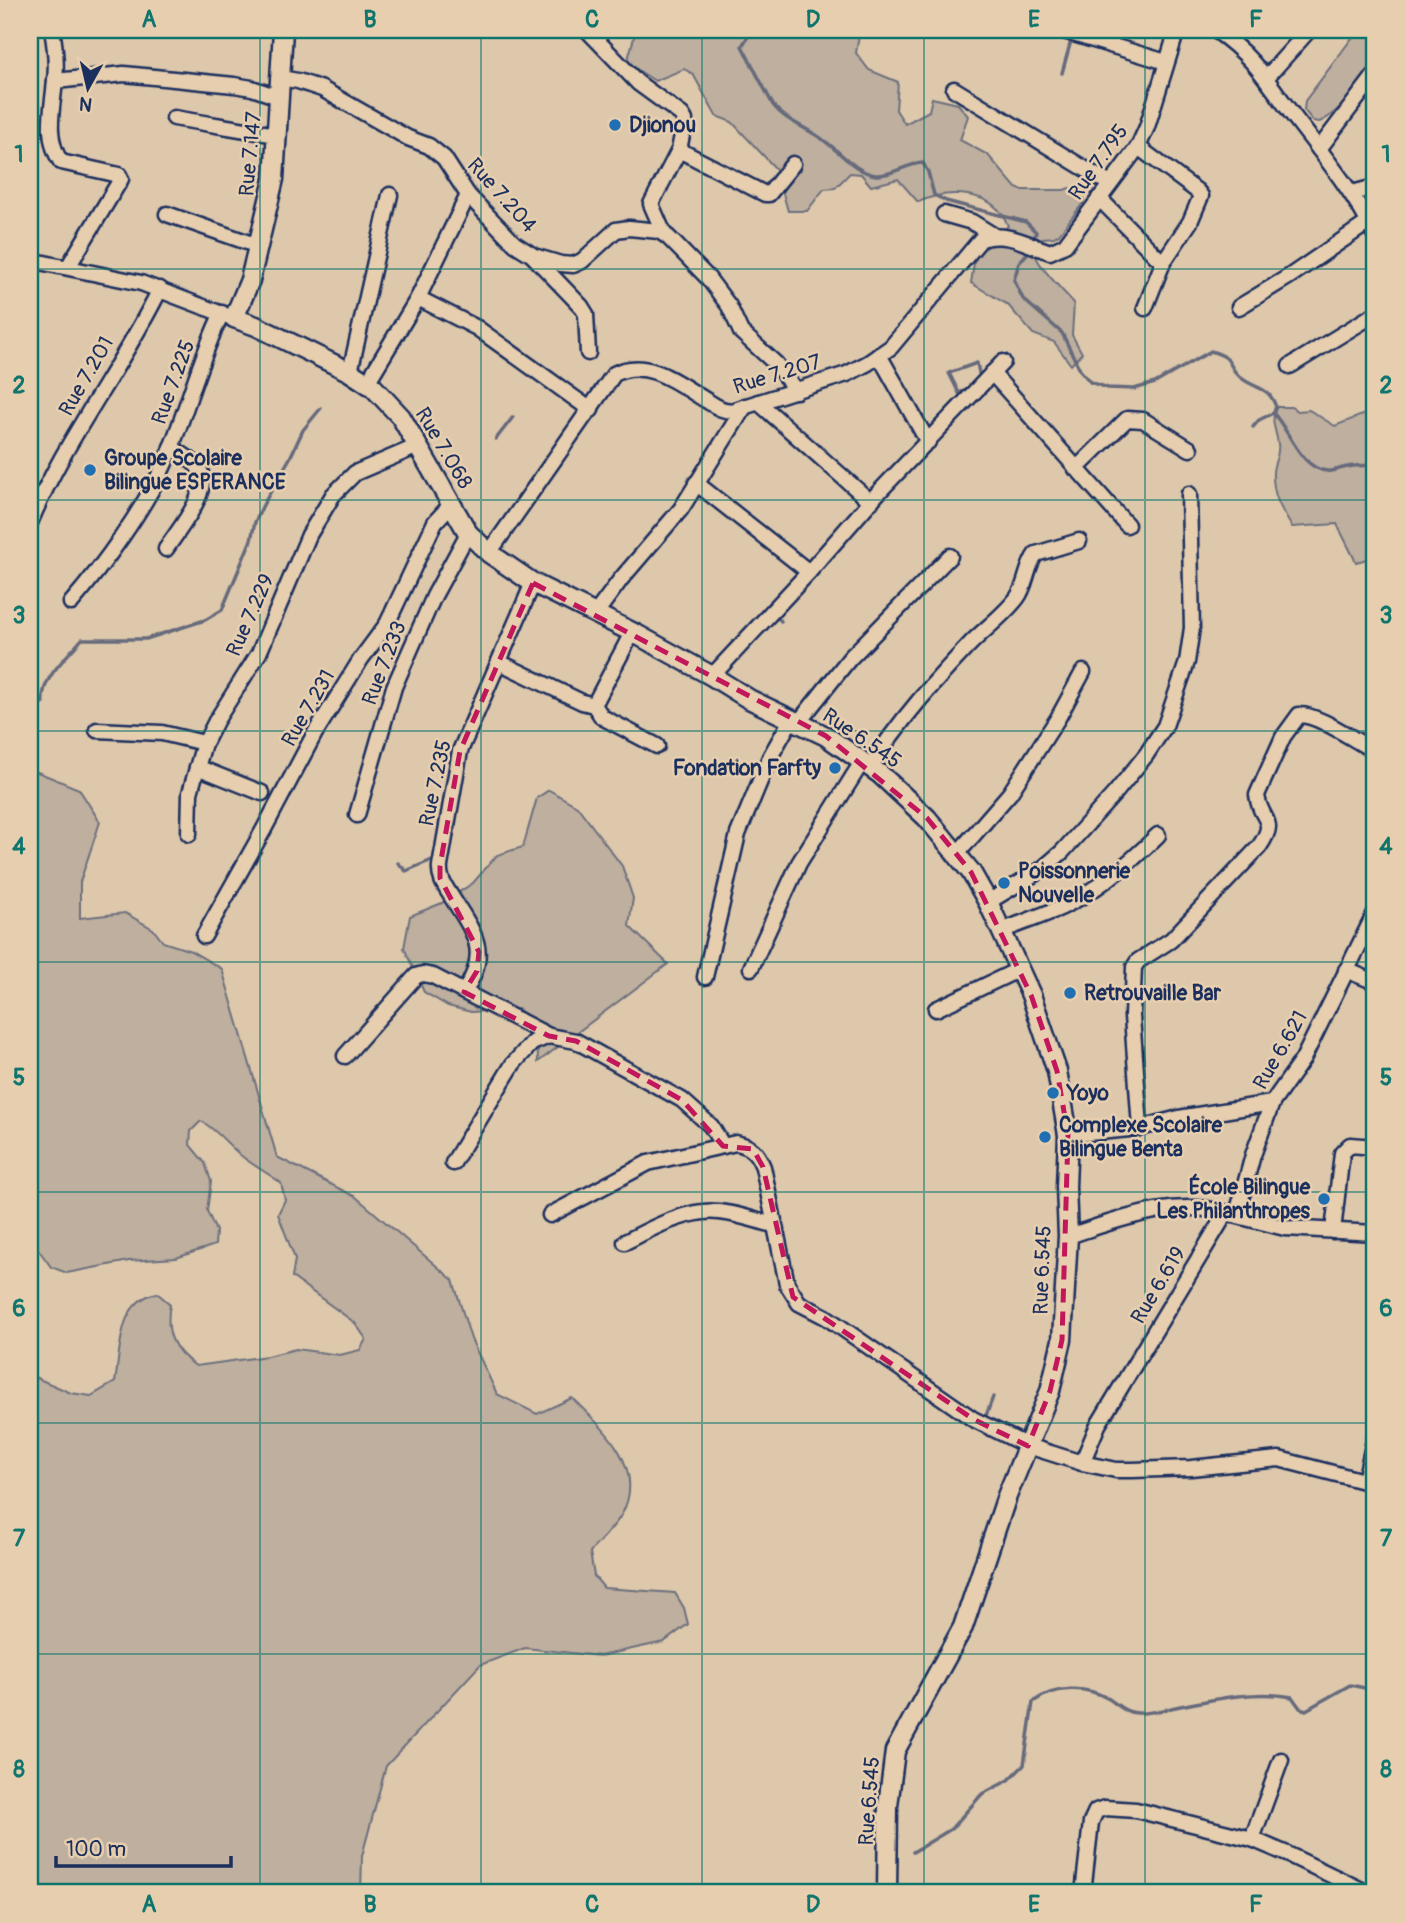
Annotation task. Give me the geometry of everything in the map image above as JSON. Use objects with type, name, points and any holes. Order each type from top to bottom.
[{"type":"street","points":[[51,30],[55,81],[50,132],[54,152],[61,162],[119,175],[121,179],[68,267]]},
{"type":"street","name":"Rue 7.147","points":[[228,316],[250,280],[274,179],[283,30]]},
{"type":"street","points":[[587,30],[638,83],[685,120],[679,150],[651,204],[664,234],[708,278],[729,306],[741,331],[776,364],[796,391]]},
{"type":"street","points":[[1059,30],[1167,62]]},
{"type":"street","name":"Rue 7.795","points":[[993,235],[1050,252],[1065,245],[1138,147],[1147,127],[1177,30]]},
{"type":"street","points":[[1215,30],[1246,54],[1267,77],[1352,194],[1372,228],[1239,307]]},
{"type":"street","points":[[1267,77],[1308,30]]},
{"type":"street","points":[[55,81],[124,74],[234,85],[253,88],[278,97]]},
{"type":"street","points":[[1319,149],[1375,75]]},
{"type":"street","name":"Rue 7.204","points":[[280,78],[322,89],[408,138],[429,146],[444,158],[468,195],[515,244],[534,256],[573,265],[582,261],[616,230],[641,228],[664,234]]},
{"type":"street","points":[[954,89],[1110,184]]},
{"type":"street","points":[[174,118],[276,135]]},
{"type":"street","points":[[1138,147],[1198,191],[1201,196],[1190,222],[1164,260],[1145,308]]},
{"type":"street","points":[[679,150],[765,194],[769,194],[793,164]]},
{"type":"street","points":[[1352,194],[1375,187]]},
{"type":"street","points":[[350,372],[390,195]]},
{"type":"street","points":[[367,383],[418,298],[468,195]]},
{"type":"street","points":[[1099,198],[1156,256],[1164,260]]},
{"type":"street","points":[[944,214],[972,222],[993,235]]},
{"type":"street","points":[[167,215],[258,246]]},
{"type":"street","name":"Rue 7.207","points":[[489,552],[614,374],[631,368],[661,374],[727,411],[847,374],[891,347],[981,239],[993,235]]},
{"type":"street","points":[[534,256],[586,314],[588,353]]},
{"type":"street","name":"Rue 7.068","points":[[30,260],[160,289],[256,326],[350,372],[367,383],[401,417],[468,533],[489,552],[533,583],[596,613],[794,721]]},
{"type":"street","name":"Rue 7.201","points":[[30,523],[57,465],[106,386],[160,289]]},
{"type":"street","points":[[418,298],[478,328],[591,410]]},
{"type":"street","points":[[1290,366],[1375,314]]},
{"type":"street","name":"Rue 7.225","points":[[71,603],[90,581],[150,492],[172,447],[204,356],[228,316]]},
{"type":"street","points":[[879,355],[928,442]]},
{"type":"street","points":[[712,676],[1003,362]]},
{"type":"street","points":[[992,373],[1127,525]]},
{"type":"street","points":[[596,613],[621,579],[681,509],[696,483],[752,404],[871,502]]},
{"type":"street","points":[[1076,469],[1127,419],[1143,420],[1190,449]]},
{"type":"street","name":"Rue 7.229","points":[[189,834],[190,793],[204,743],[259,653],[309,535],[333,495],[355,473],[418,446]]},
{"type":"street","points":[[166,549],[199,499],[203,481],[198,467],[172,447]]},
{"type":"street","points":[[696,483],[809,572]]},
{"type":"street","points":[[988,902],[1041,870],[1062,852],[1116,792],[1165,726],[1187,662],[1192,628],[1189,495]]},
{"type":"street","name":"Rue 7.231","points":[[204,936],[315,733],[361,659],[387,624],[435,522],[446,510],[454,509]]},
{"type":"street","name":"Rue 7.233","points":[[357,814],[394,687],[434,596],[468,533]]},
{"type":"street","points":[[751,968],[799,863],[866,764],[921,697],[1018,597],[1036,554],[1079,541]]},
{"type":"street","points":[[705,977],[738,834],[770,757],[794,721],[850,658],[950,556]]},
{"type":"street","name":"Rue 7.235","points":[[464,992],[477,971],[479,952],[468,924],[440,878],[440,866],[460,751],[533,583]]},
{"type":"street","points":[[594,705],[632,633]]},
{"type":"street","points":[[499,662],[582,702],[594,705],[602,717],[657,746]]},
{"type":"street","points":[[957,854],[1010,793],[1054,725],[1083,672]]},
{"type":"street","points":[[1140,1128],[1132,1016],[1133,967],[1171,940],[1259,847],[1270,827],[1257,796],[1283,737],[1298,715],[1321,719],[1345,736],[1375,751]]},
{"type":"street","name":"Rue 6.545","points":[[794,721],[826,736],[866,764],[927,818],[971,872],[1020,969],[1057,1071],[1068,1135],[1068,1236],[1062,1340],[1056,1372],[1007,1496],[963,1628],[895,1751],[888,1805],[887,1893]]},
{"type":"street","points":[[97,730],[162,733],[204,743]]},
{"type":"street","points":[[197,767],[262,793]]},
{"type":"street","points":[[1001,931],[1065,905],[1089,891],[1120,869],[1158,835]]},
{"type":"street","name":"Rue 6.621","points":[[1231,1213],[1272,1103],[1303,1059],[1375,913]]},
{"type":"street","points":[[936,1009],[1020,969]]},
{"type":"street","points":[[1346,971],[1375,982]]},
{"type":"street","points":[[345,1056],[419,975],[433,976],[548,1036],[576,1041],[682,1100],[711,1126],[723,1146]]},
{"type":"street","points":[[453,1163],[513,1064],[532,1043],[548,1036]]},
{"type":"street","points":[[1068,1135],[1140,1128],[1192,1116],[1272,1103]]},
{"type":"street","points":[[550,1215],[648,1163],[736,1143],[746,1145],[759,1156],[787,1284],[799,1303],[826,1317],[973,1419],[1028,1446],[1116,1470],[1191,1468],[1279,1459],[1370,1482],[1375,1436]]},
{"type":"street","points":[[1333,1231],[1342,1153],[1350,1145],[1375,1147]]},
{"type":"street","points":[[1068,1236],[1140,1213],[1178,1208],[1210,1208],[1285,1228],[1375,1233]]},
{"type":"street","points":[[625,1242],[664,1224],[703,1212],[727,1214],[774,1225]]},
{"type":"street","name":"Rue 6.619","points":[[1082,1462],[1104,1415],[1231,1213]]},
{"type":"street","points":[[1252,1839],[1281,1760]]},
{"type":"street","points":[[1083,1893],[1091,1822],[1096,1811],[1105,1808],[1147,1812],[1252,1839],[1368,1893]]},
{"type":"highlighted area","points":[[533,583],[826,736],[927,818],[971,872],[1031,995],[1057,1071],[1068,1135],[1062,1340],[1050,1391],[1028,1446],[973,1419],[793,1297],[763,1167],[753,1149],[723,1146],[682,1100],[576,1041],[549,1036],[464,992],[477,971],[479,952],[440,878],[440,866],[460,751]]},
{"type":"shaded area","points":[[636,30],[860,30],[856,53],[869,70],[898,82],[896,110],[905,124],[929,111],[932,98],[958,104],[968,116],[960,140],[988,155],[1016,188],[1069,188],[1084,193],[1083,203],[1059,234],[1032,239],[1035,256],[1074,303],[1072,335],[1082,353],[1071,365],[1054,342],[1033,334],[1008,305],[971,283],[975,257],[1008,226],[993,205],[969,195],[956,194],[918,202],[898,179],[871,186],[861,174],[850,173],[835,188],[824,189],[807,211],[788,211],[776,169],[732,122],[716,116],[693,74],[684,69],[655,81],[627,63]]},
{"type":"shaded area","points":[[1358,30],[1375,30],[1376,55],[1373,69],[1360,87],[1333,113],[1319,122],[1313,121],[1304,110],[1305,101]]},
{"type":"shaded area","points":[[1276,407],[1309,410],[1335,426],[1375,412],[1375,557],[1356,562],[1337,524],[1292,527],[1280,507],[1274,487],[1273,471],[1278,455],[1273,422]]},
{"type":"shaded area","points":[[30,769],[79,789],[100,822],[80,882],[80,918],[125,913],[153,929],[163,942],[191,951],[222,969],[277,1157],[356,1197],[453,1280],[471,1339],[497,1394],[537,1414],[572,1398],[608,1435],[625,1465],[629,1480],[628,1497],[622,1514],[590,1552],[594,1576],[604,1588],[675,1593],[684,1608],[688,1624],[664,1642],[600,1656],[525,1648],[480,1665],[386,1766],[362,1856],[361,1893],[30,1893],[30,1375],[71,1393],[91,1396],[115,1382],[120,1342],[128,1317],[134,1306],[157,1293],[170,1304],[172,1340],[181,1354],[196,1366],[296,1349],[340,1355],[360,1350],[366,1339],[355,1323],[292,1277],[295,1259],[278,1214],[285,1200],[281,1183],[244,1158],[201,1121],[191,1131],[190,1145],[205,1163],[211,1181],[207,1211],[216,1231],[215,1245],[176,1258],[129,1261],[67,1273],[51,1267],[30,1238]]},
{"type":"shaded area","points":[[549,790],[577,806],[622,866],[633,898],[629,926],[668,964],[538,1062],[537,1023],[518,1009],[471,1012],[448,1006],[424,992],[404,948],[410,916],[442,903],[473,883],[497,855],[523,847],[537,798]]},
{"type":"waterway","points":[[752,30],[742,46],[773,105],[784,116],[819,137],[856,167],[869,173],[882,175],[923,163],[934,195],[946,201],[1026,222],[1036,232],[1033,243]]},
{"type":"waterway","points":[[1062,73],[1072,37]]},
{"type":"waterway","points":[[1030,250],[1019,263],[1014,280],[1023,299],[1062,333],[1080,370],[1090,382],[1108,388],[1134,389],[1155,383],[1211,351],[1227,359],[1235,372],[1269,394],[1276,407],[1273,413],[1309,463],[1318,469],[1329,471],[1355,466],[1375,466]]},
{"type":"waterway","points":[[977,363],[981,383],[959,393],[949,373],[977,363]]},
{"type":"waterway","points":[[43,703],[43,694],[50,677],[82,639],[146,639],[205,620],[222,610],[263,505],[303,430],[321,408]]},
{"type":"waterway","points":[[1253,427],[1259,420],[1273,413]]},
{"type":"waterway","points":[[496,439],[513,417]]},
{"type":"waterway","points":[[776,616],[781,621]]},
{"type":"waterway","points":[[398,863],[406,871],[432,860]]},
{"type":"waterway","points":[[984,1421],[993,1397]]},
{"type":"waterway","points":[[913,1852],[951,1829],[982,1794],[1009,1780],[1024,1765],[1033,1702],[1050,1693],[1070,1689],[1090,1691],[1129,1712],[1142,1713],[1222,1698],[1265,1694],[1292,1697],[1300,1708],[1306,1710],[1350,1685],[1375,1690]]},
{"type":"place","name":"Djionou","points":[[615,125]]},
{"type":"place","name":"Groupe Scolaire Bilingue ESPERANCE","points":[[90,470]]},
{"type":"place","name":"Fondation Farfty","points":[[835,768]]},
{"type":"place","name":"Poissonnerie Nouvelle","points":[[1004,883]]},
{"type":"place","name":"Retrouvaille Bar","points":[[1070,993]]},
{"type":"place","name":"Yoyo","points":[[1053,1093]]},
{"type":"place","name":"Complexe Scolaire Bilingue Benta","points":[[1045,1137]]},
{"type":"place","name":"École Bilingue Les Philanthropes","points":[[1324,1199]]}]
